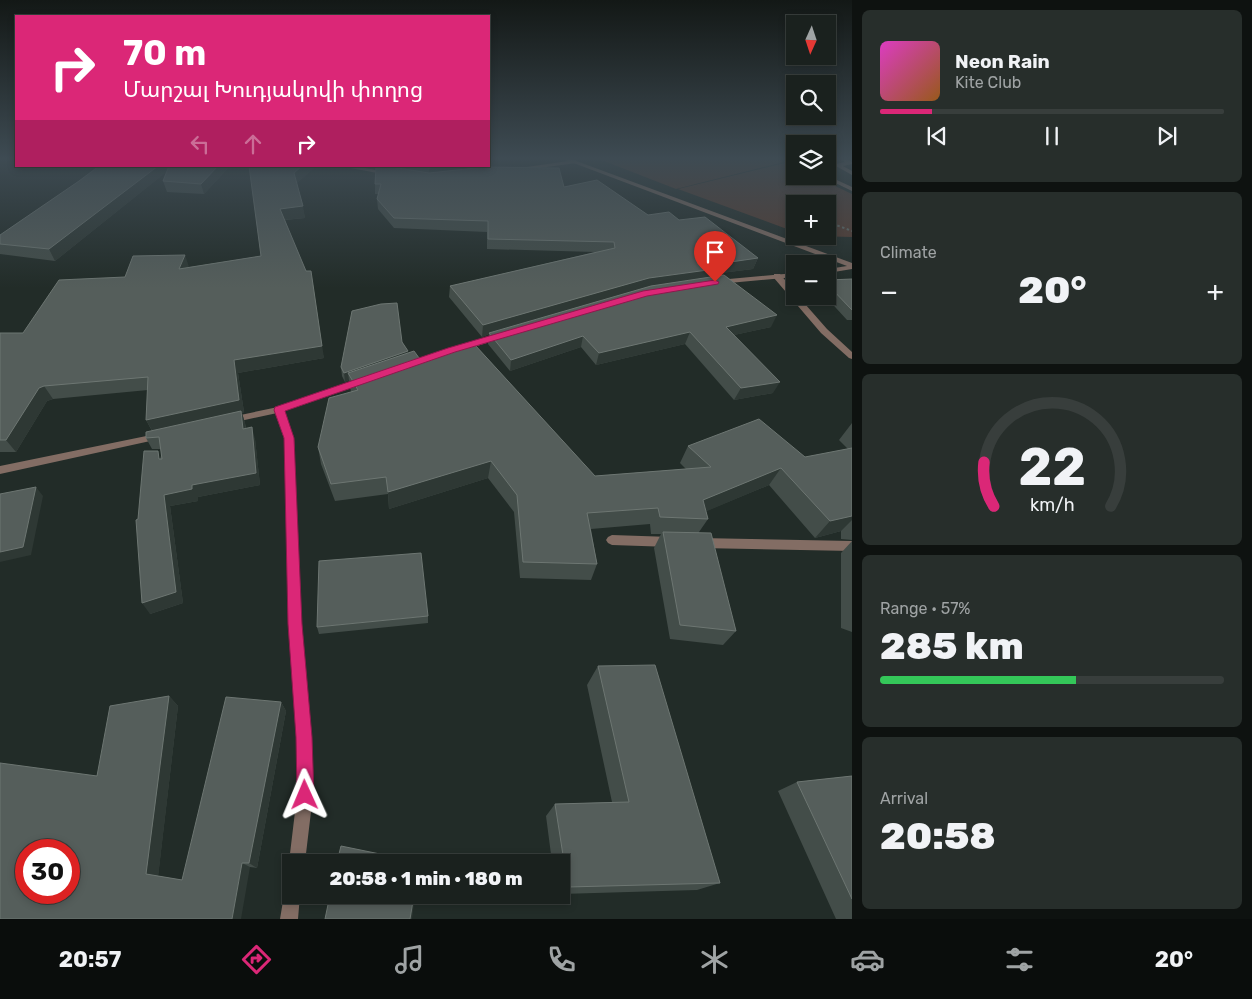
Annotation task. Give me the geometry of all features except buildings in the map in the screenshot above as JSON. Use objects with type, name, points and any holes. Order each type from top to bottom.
[{"type":"street","points":[[681,202],[852,266]]},
{"type":"street","points":[[836,269],[852,266]]},
{"type":"street","points":[[777,276],[824,331],[852,356]]},
{"type":"street","points":[[713,283],[786,276]]},
{"type":"street","points":[[397,369],[507,334]]},
{"type":"street","points":[[222,422],[279,410],[370,378]]},
{"type":"street","points":[[279,410],[289,438],[295,624],[304,737],[305,795],[298,854]]},
{"type":"street","points":[[0,470],[166,435]]},
{"type":"street","points":[[612,540],[852,546]]},
{"type":"street","points":[[289,919],[291,904]]},
{"type":"path","points":[[836,225],[852,231]]},
{"type":"shaded area","points":[[713,202],[786,202],[786,229]]},
{"type":"shaded area","points":[[836,202],[852,202],[852,237],[836,237]]},
{"type":"route","points":[[305,795],[304,737],[295,624],[289,438],[279,410],[452,350],[646,293],[715,282]]}]
